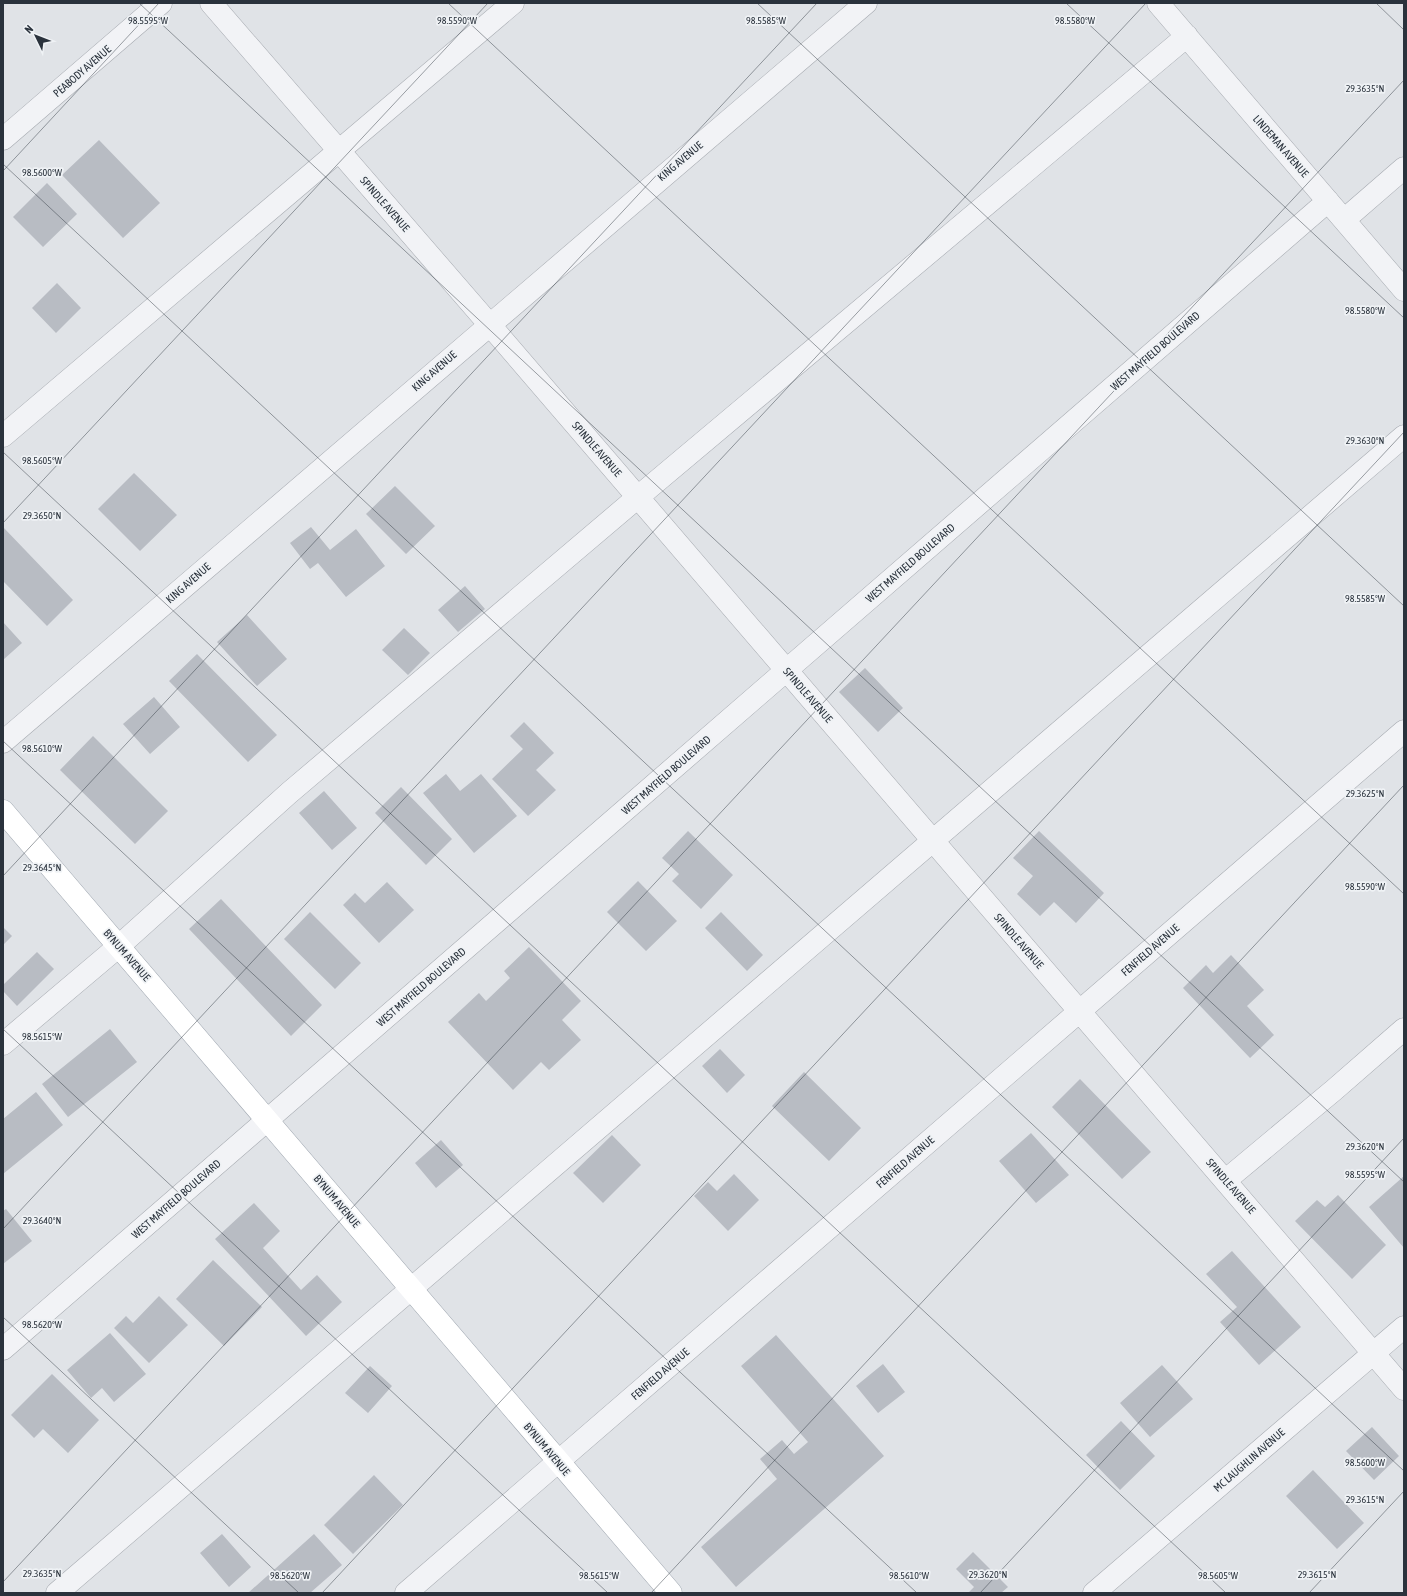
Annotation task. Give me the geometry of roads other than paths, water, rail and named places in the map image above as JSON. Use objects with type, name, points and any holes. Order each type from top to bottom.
[{"type":"main road","name":"BYNUM AVENUE","points":[[3,811],[671,1593]]},
{"type":"street","name":"PEABODY AVENUE","points":[[3,138],[162,3]]},
{"type":"street","name":"SPINDLE AVENUE","points":[[211,3],[1226,1180],[1404,1389]]},
{"type":"street","points":[[3,436],[512,3]]},
{"type":"street","name":"KING AVENUE","points":[[3,742],[489,324],[866,3]]},
{"type":"street","name":"LINDEMAN AVENUE","points":[[1158,3],[1404,290]]},
{"type":"street","points":[[3,1044],[119,946],[295,788],[638,497],[1187,36]]},
{"type":"street","points":[[1344,220],[1404,168]]},
{"type":"street","name":"WEST MAYFIELD BOULEVARD","points":[[3,1349],[1328,201]]},
{"type":"street","points":[[57,1593],[410,1288],[934,841],[1404,436]]},
{"type":"street","name":"FENFIELD AVENUE","points":[[406,1593],[1404,731]]},
{"type":"street","points":[[1226,1180],[1334,1090],[1404,1029]]},
{"type":"street","name":"MC LAUGHLIN AVENUE","points":[[1094,1593],[1404,1327]]}]
